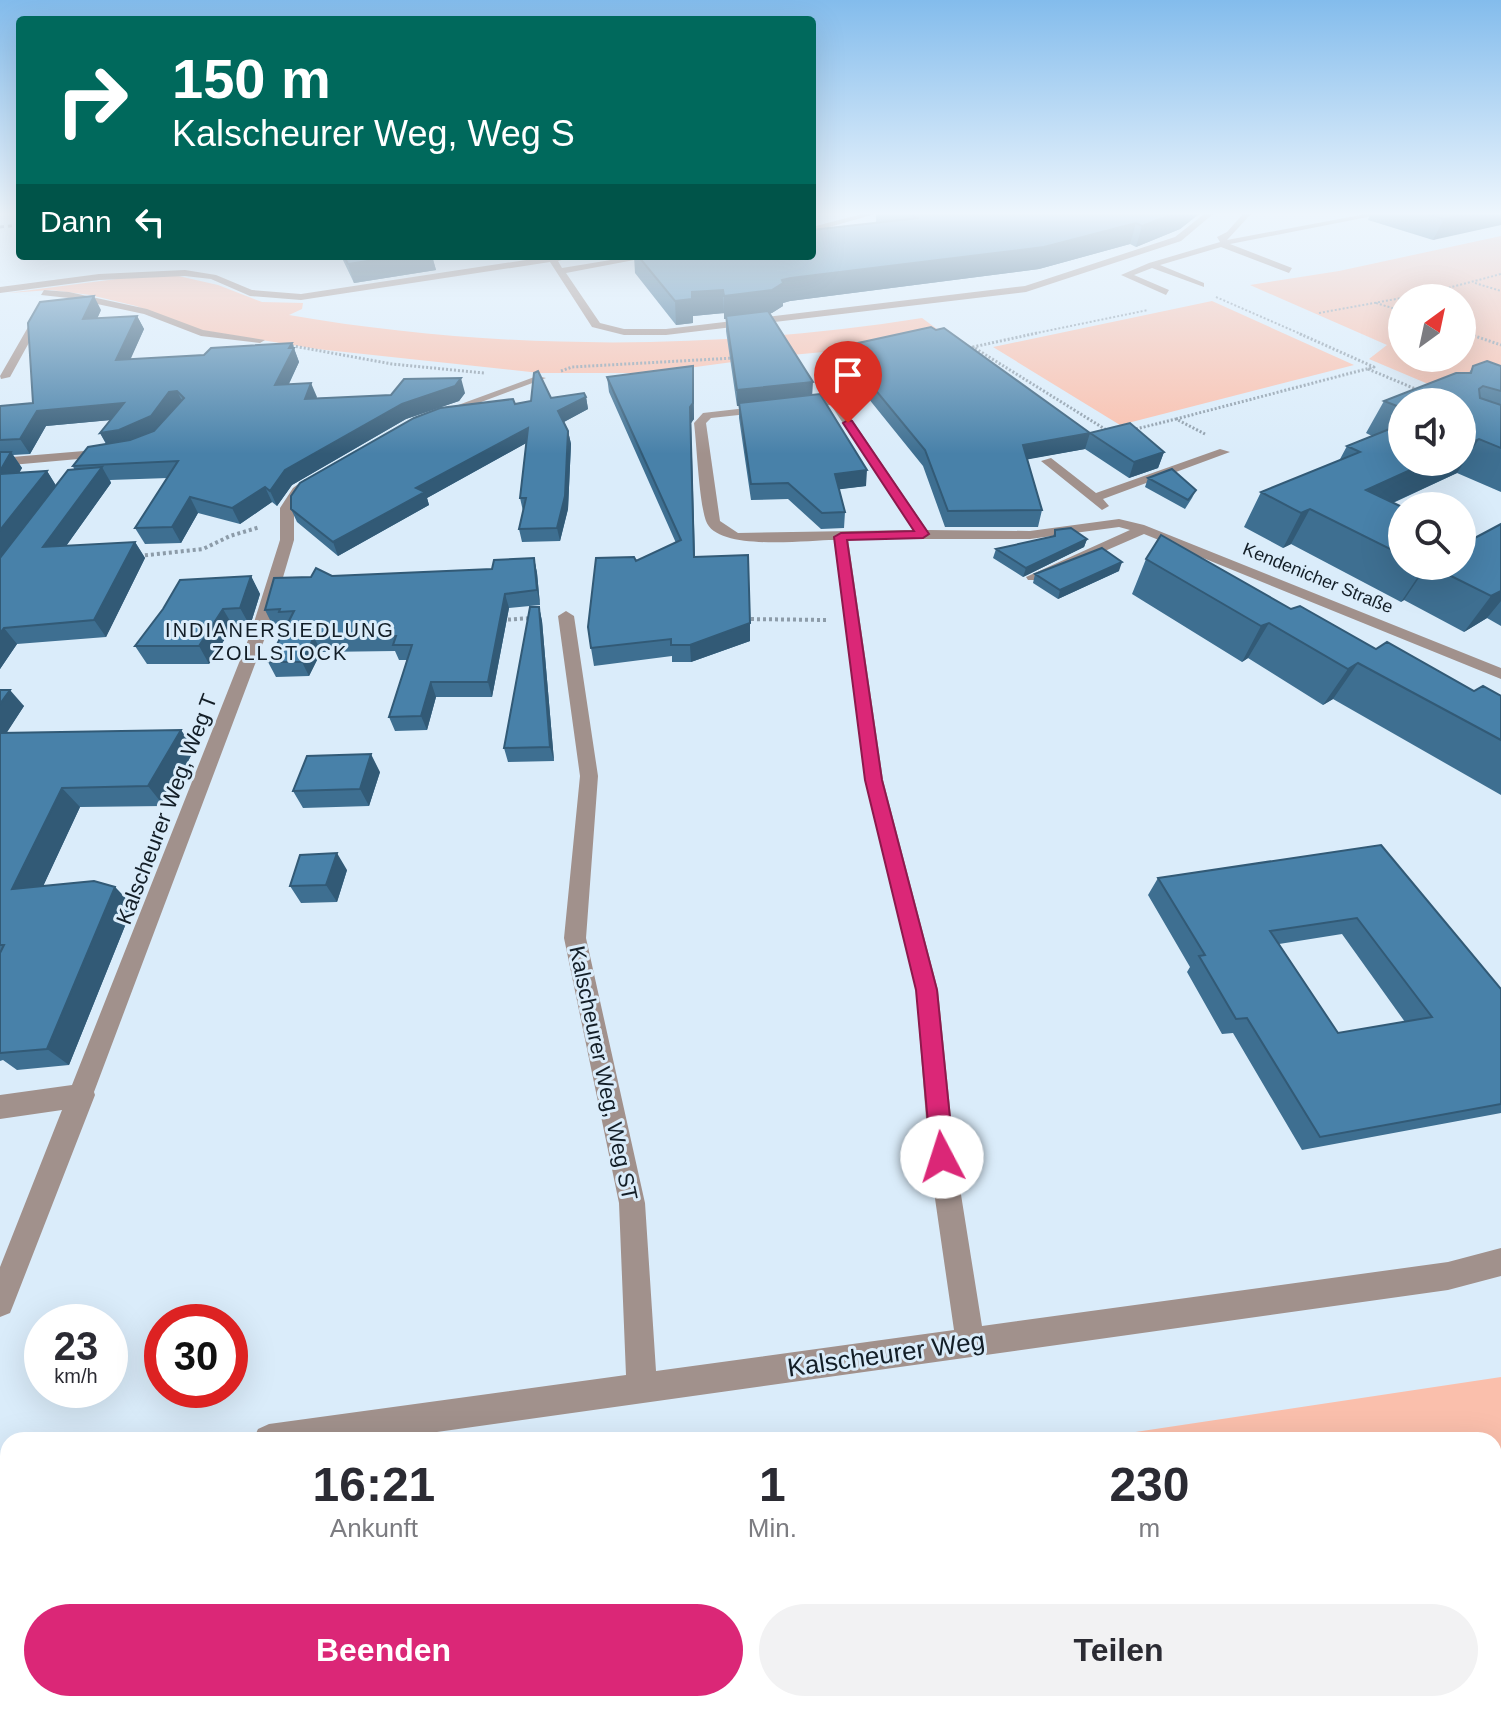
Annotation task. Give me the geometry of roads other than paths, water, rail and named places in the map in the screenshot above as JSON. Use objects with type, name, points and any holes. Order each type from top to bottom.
[{"type":"street","points":[[5,377],[48,299],[55,294]]},
{"type":"street","points":[[60,294],[147,312],[201,333],[260,340]]},
{"type":"street","points":[[261,294],[301,297],[322,294]]},
{"type":"street","points":[[575,294],[596,325],[624,332],[666,332],[985,294]]},
{"type":"street","points":[[423,421],[541,378]]},
{"type":"street","points":[[923,534],[834,401],[707,415],[700,423],[713,522],[725,533],[737,537],[1030,535],[1119,523]]},
{"type":"street","points":[[0,462],[86,462],[117,452]]},
{"type":"street","points":[[1094,498],[1224,452]]},
{"type":"street","points":[[1047,461],[1078,483],[1119,523]]},
{"type":"street","name":"Kalscheurer Weg, Weg T","points":[[0,1303],[83,1095],[258,635],[287,540],[287,508],[298,491],[328,471]]},
{"type":"street","name":"Kendenicher Straße","points":[[1119,523],[1144,529],[1501,674]]},
{"type":"street","points":[[1033,577],[1144,529]]},
{"type":"street","points":[[841,537],[874,780],[927,990],[942,1157],[970,1343]]},
{"type":"street","name":"Kalscheurer Weg, Weg ST","points":[[566,616],[589,776],[575,938],[632,1203],[642,1387]]},
{"type":"street","points":[[0,1107],[83,1095]]},
{"type":"street","name":"Kalscheurer Weg","points":[[325,1432],[1448,1276],[1501,1262]]},
{"type":"district","name":"INDIANERSIEDLUNG ZOLLSTOCK","points":[[280,642]]}]
